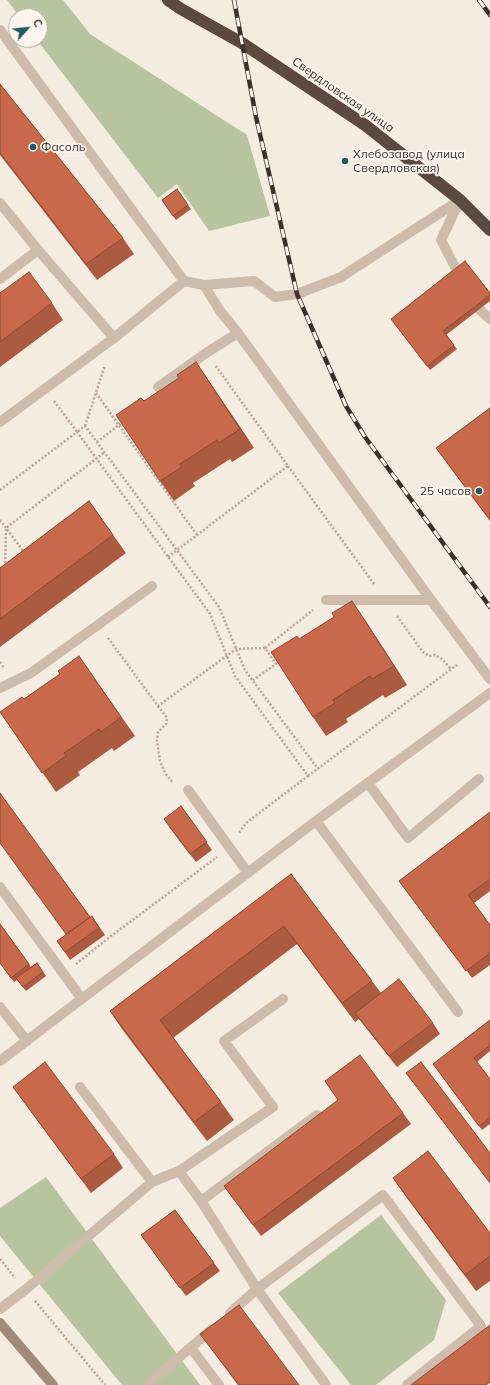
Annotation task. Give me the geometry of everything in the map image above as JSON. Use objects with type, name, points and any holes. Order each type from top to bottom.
[{"type":"highway","name":"Свердловская улица","points":[[168,0],[242,44],[365,125],[460,200],[490,230]]},
{"type":"main road","points":[[0,1323],[53,1385]]},
{"type":"street","points":[[0,30],[184,281],[204,285],[254,281],[275,297],[297,294],[341,277],[460,200]]},
{"type":"street","points":[[460,200],[441,240],[476,306],[490,318]]},
{"type":"street","points":[[0,203],[38,250],[114,338]]},
{"type":"street","points":[[0,278],[38,250]]},
{"type":"street","points":[[0,422],[114,338],[184,281]]},
{"type":"street","points":[[204,285],[220,311],[238,333],[490,679]]},
{"type":"street","points":[[158,387],[206,353],[238,333]]},
{"type":"street","points":[[0,688],[31,672],[152,586]]},
{"type":"street","points":[[326,600],[431,600]]},
{"type":"street","points":[[0,1061],[248,873],[490,693]]},
{"type":"street","points":[[368,783],[408,838],[479,779]]},
{"type":"street","points":[[188,790],[248,873]]},
{"type":"street","points":[[316,822],[458,1012]]},
{"type":"street","points":[[0,887],[82,999]]},
{"type":"street","points":[[0,1308],[25,1290],[152,1182],[179,1171],[273,1107],[224,1041],[283,999]]},
{"type":"street","points":[[0,1007],[27,1041]]},
{"type":"street","points":[[80,1087],[152,1182]]},
{"type":"street","points":[[201,1201],[317,1115]]},
{"type":"street","points":[[179,1171],[201,1201],[257,1289],[326,1385]]},
{"type":"street","points":[[147,1385],[257,1289],[383,1195],[482,1326],[407,1385]]},
{"type":"street","points":[[191,1348],[219,1385]]},
{"type":"path","points":[[0,490],[85,426],[114,338]]},
{"type":"path","points":[[206,353],[423,652],[429,656],[435,655],[442,659],[451,669]]},
{"type":"path","points":[[45,389],[210,614],[235,676],[308,776]]},
{"type":"path","points":[[96,393],[197,535]]},
{"type":"path","points":[[97,442],[125,420]]},
{"type":"path","points":[[85,426],[219,607],[245,670],[318,769]]},
{"type":"path","points":[[6,528],[105,452]]},
{"type":"path","points":[[168,557],[288,466]]},
{"type":"path","points":[[0,520],[28,556]]},
{"type":"path","points":[[4,574],[6,528]]},
{"type":"path","points":[[158,706],[236,649],[265,648],[326,600]]},
{"type":"path","points":[[108,637],[167,718],[166,724],[158,732],[157,741],[160,761],[165,774],[172,782],[181,790],[188,790]]},
{"type":"path","points":[[253,680],[276,664],[265,648]]},
{"type":"path","points":[[63,974],[107,938],[229,847],[246,823],[471,654]]},
{"type":"path","points":[[0,1260],[105,1385]]},
{"type":"green space","points":[[7,0],[63,0],[90,34],[247,135],[270,216],[209,231],[177,184],[158,198],[43,48],[48,48],[48,8],[13,8]]},
{"type":"green space","points":[[46,1177],[200,1385],[122,1385],[0,1236],[0,1208]]},
{"type":"green space","points":[[381,1215],[446,1300],[434,1340],[376,1385],[351,1385],[278,1293]]},
{"type":"building","points":[[0,84],[123,238],[86,264],[0,153]]},
{"type":"building","points":[[177,189],[188,205],[173,216],[162,200]]},
{"type":"building","points":[[465,261],[490,295],[443,331],[454,345],[427,366],[391,319]]},
{"type":"building","points":[[29,272],[52,303],[0,342],[0,293]]},
{"type":"building","points":[[196,362],[240,429],[219,443],[217,440],[180,464],[182,467],[160,481],[116,415],[141,398],[144,401],[179,378],[177,375]]},
{"type":"building","name":"25 часов","points":[[490,408],[490,520],[436,448]]},
{"type":"building","points":[[89,501],[113,535],[0,619],[0,568]]},
{"type":"building","points":[[352,601],[394,666],[372,679],[370,676],[333,700],[335,703],[313,717],[271,652],[297,636],[299,639],[334,617],[332,613]]},
{"type":"building","points":[[79,656],[121,717],[101,732],[99,729],[64,753],[66,756],[42,773],[0,712],[22,697],[24,699],[60,674],[58,671]]},
{"type":"building","points":[[0,793],[90,917],[66,934],[0,843]]},
{"type":"building","points":[[181,806],[207,842],[190,854],[164,819]]},
{"type":"building","points":[[490,812],[490,879],[468,895],[490,925],[490,953],[466,971],[399,881]]},
{"type":"building","points":[[291,874],[372,981],[342,1003],[284,926],[160,1020],[221,1102],[194,1122],[110,1011]]},
{"type":"building","points":[[92,916],[99,928],[65,952],[57,941]]},
{"type":"building","points":[[0,924],[29,964],[11,978],[0,963]]},
{"type":"building","points":[[37,963],[43,972],[23,987],[16,978]]},
{"type":"building","points":[[399,979],[433,1023],[389,1056],[355,1013]]},
{"type":"building","points":[[490,1020],[490,1045],[474,1058],[490,1079],[490,1118],[479,1126],[433,1064]]},
{"type":"building","points":[[360,1055],[403,1113],[253,1225],[224,1186],[338,1100],[325,1081]]},
{"type":"building","points":[[45,1062],[114,1154],[81,1179],[13,1087]]},
{"type":"building","points":[[421,1062],[490,1153],[490,1183],[406,1073]]},
{"type":"building","points":[[428,1151],[490,1233],[490,1256],[465,1275],[393,1178]]},
{"type":"building","points":[[175,1210],[214,1263],[180,1288],[141,1235]]},
{"type":"building","points":[[239,1305],[299,1385],[239,1385],[200,1334]]},
{"type":"building","points":[[490,1325],[490,1382],[486,1385],[411,1385]]},
{"type":"railway","points":[[234,0],[256,117],[297,294],[346,406],[365,437],[490,607]]},
{"type":"railway","points":[[479,0],[490,15]]},
{"type":"place","name":"Фасоль","points":[[33,147]]},
{"type":"place","name":"Хлебозавод (улица Свердловская)","points":[[345,161]]},
{"type":"place","name":"25 часов","points":[[479,491]]}]
